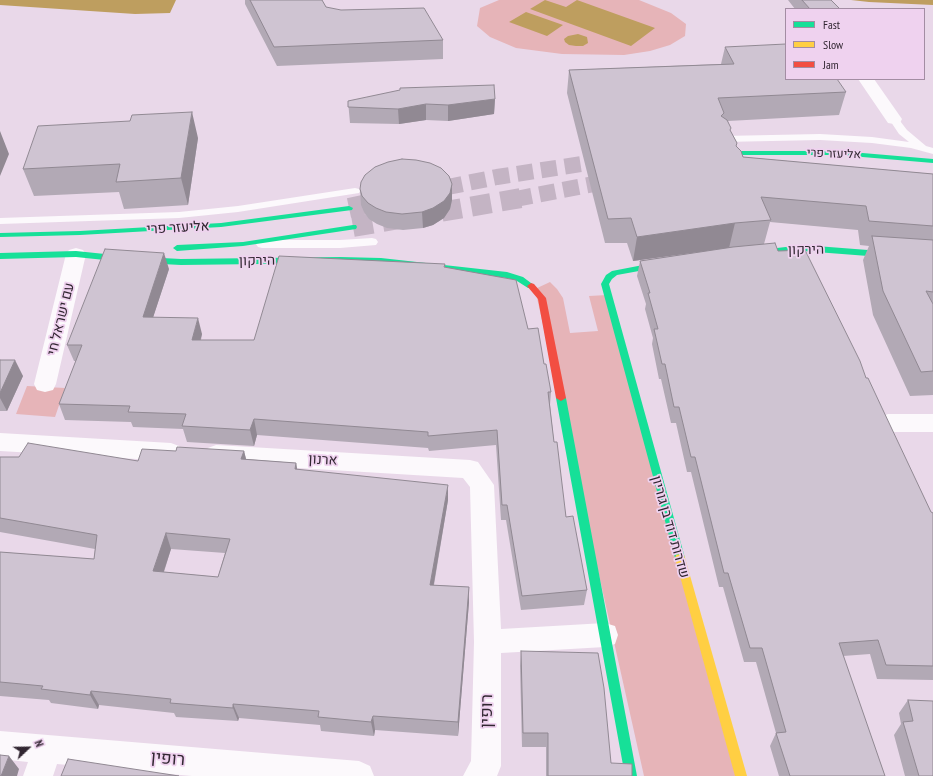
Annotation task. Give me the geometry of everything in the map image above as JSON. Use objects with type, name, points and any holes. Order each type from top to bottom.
[{"type":"street","points":[[867,80],[894,119]]},
{"type":"street","name":"אליעזר פרי","points":[[734,152],[839,154],[933,161]]},
{"type":"street","name":"אליעזר פרי","points":[[3,235],[80,233],[221,225],[349,208]]},
{"type":"street","name":"אליעזר פרי","points":[[171,248],[243,244],[353,227]]},
{"type":"street","points":[[803,248],[813,269]]},
{"type":"street","name":"הירקון","points":[[742,254],[803,248],[933,258]]},
{"type":"street","name":"אליעזר פרי","points":[[76,254],[140,250]]},
{"type":"street","name":"הירקון","points":[[0,256],[76,254],[124,259],[181,262],[325,260],[381,261],[507,275],[520,279],[535,289],[542,298],[605,635]]},
{"type":"street","name":"עם ישראל חי","points":[[45,384],[57,307],[76,254]]},
{"type":"street","name":"שדרות דוד בן גוריון","points":[[679,262],[625,270],[609,277],[605,284],[741,776]]},
{"type":"street","points":[[878,402],[898,444]]},
{"type":"street","points":[[888,423],[933,423]]},
{"type":"street","name":"ארנון","points":[[0,442],[470,469],[482,484],[488,642]]},
{"type":"street","points":[[488,642],[605,635],[631,776]]},
{"type":"street","name":"רופין","points":[[478,776],[486,766],[488,642]]},
{"type":"street","name":"רופין","points":[[0,745],[359,776]]},
{"type":"street","points":[[38,776],[47,749]]},
{"type":"lane","points":[[894,119],[903,132],[928,149]]},
{"type":"lane","points":[[723,139],[820,137],[872,140],[928,149]]},
{"type":"lane","points":[[0,221],[179,215],[238,209],[355,191]]},
{"type":"lane","points":[[3,235],[15,221]]},
{"type":"lane","points":[[243,244],[340,244],[372,242]]},
{"type":"shaded area","points":[[0,0],[176,0],[170,13],[135,14],[0,5]]},
{"type":"shaded area","points":[[499,0],[639,0],[671,13],[686,24],[685,36],[670,45],[650,51],[624,55],[562,54],[516,48],[490,37],[477,26],[480,8]]},
{"type":"shaded area","points":[[545,0],[566,7],[577,0],[655,28],[631,46],[530,9]]},
{"type":"shaded area","points":[[851,0],[933,0],[933,5],[869,2]]},
{"type":"shaded area","points":[[526,12],[563,25],[547,36],[509,22]]},
{"type":"shaded area","points":[[578,34],[587,37],[588,43],[583,46],[576,46],[569,45],[565,42],[564,39],[568,36]]},
{"type":"shaded area","points":[[550,282],[563,298],[570,333],[598,331],[589,296],[607,295],[740,776],[644,776],[535,289]]},
{"type":"shaded area","points":[[27,386],[65,388],[55,417],[16,414]]},
{"type":"building","points":[[250,0],[322,0],[326,7],[341,10],[424,8],[443,40],[274,47]]},
{"type":"building","points":[[802,0],[831,0],[839,8],[809,8]]},
{"type":"building","points":[[785,44],[785,80],[838,80],[846,92],[718,98],[724,113],[721,116],[727,120],[731,128],[730,130],[737,143],[736,146],[741,151],[743,157],[933,174],[933,226],[869,221],[866,206],[761,197],[771,220],[735,223],[637,237],[631,218],[608,219],[569,70],[734,64],[725,47]]},
{"type":"building","points":[[494,85],[495,99],[448,105],[426,104],[398,109],[348,107],[348,101],[400,90],[400,88]]},
{"type":"building","points":[[192,112],[181,178],[116,182],[120,164],[23,169],[38,126],[130,121],[132,115]]},
{"type":"building","points":[[402,159],[430,163],[441,168],[449,176],[452,184],[450,193],[444,201],[433,208],[422,212],[402,214],[386,212],[368,203],[362,196],[360,189],[361,182],[365,175],[375,167]]},
{"type":"building","points":[[872,236],[933,240],[933,292],[926,291],[933,304],[933,371],[921,372],[883,291]]},
{"type":"building","points":[[775,243],[778,251],[805,250],[860,361],[866,378],[868,378],[931,512],[933,513],[933,666],[886,665],[878,640],[839,643],[885,776],[790,776],[776,733],[786,732],[762,648],[750,648],[728,573],[724,573],[695,457],[691,457],[679,407],[674,407],[665,364],[662,364],[654,329],[658,329],[648,293],[650,293],[640,261],[733,247]]},
{"type":"building","points":[[105,249],[164,253],[143,317],[198,318],[192,340],[254,340],[279,256],[445,264],[444,267],[516,280],[528,329],[538,328],[544,364],[546,364],[551,392],[548,392],[554,442],[557,442],[566,517],[573,516],[587,590],[522,596],[507,505],[502,505],[497,430],[428,436],[428,432],[254,419],[250,430],[182,426],[186,414],[128,412],[130,406],[59,404],[82,345],[67,345]]},
{"type":"building","points":[[0,360],[15,360],[0,393]]},
{"type":"building","points":[[28,443],[138,461],[142,449],[176,451],[177,447],[244,451],[241,459],[296,463],[295,469],[448,485],[430,585],[469,587],[458,722],[373,716],[371,722],[318,717],[319,711],[233,704],[233,708],[170,703],[171,699],[91,691],[90,695],[41,689],[43,686],[0,682],[0,552],[94,559],[97,535],[0,518],[0,457],[19,457]],"holes":[[[166,533],[230,539],[218,577],[153,571]]]},
{"type":"building","points":[[521,651],[598,653],[604,688],[611,763],[632,764],[632,776],[548,776],[548,733],[523,733]]},
{"type":"building","points":[[908,700],[933,701],[933,776],[919,776],[903,722],[913,721]]},
{"type":"building","points":[[0,755],[9,756],[1,776],[0,776]]},
{"type":"building","points":[[68,759],[179,776],[61,776]]},
{"type":"tunnel","points":[[423,192],[497,177],[614,159]]},
{"type":"tunnel","points":[[516,199],[620,179]]},
{"type":"tunnel","points":[[353,227],[521,198]]},
{"type":"tunnel","points":[[349,208],[391,199]]},
{"type":"traffic: fast","points":[[735,153],[839,153],[933,161]]},
{"type":"traffic: fast","points":[[0,235],[80,233],[221,225],[349,208]]},
{"type":"traffic: fast","points":[[177,248],[243,244],[353,227]]},
{"type":"traffic: fast","points":[[751,254],[803,248],[933,258]]},
{"type":"traffic: fast","points":[[0,256],[76,254],[124,259],[181,262],[340,260],[381,261],[507,275],[520,279],[531,286]]},
{"type":"traffic: fast","points":[[669,263],[615,273],[609,277],[605,284],[680,558]]},
{"type":"traffic: fast","points":[[561,398],[631,776]]},
{"type":"traffic: slow","points":[[680,558],[741,776]]},
{"type":"traffic: jam","points":[[531,286],[542,298],[561,398]]}]
